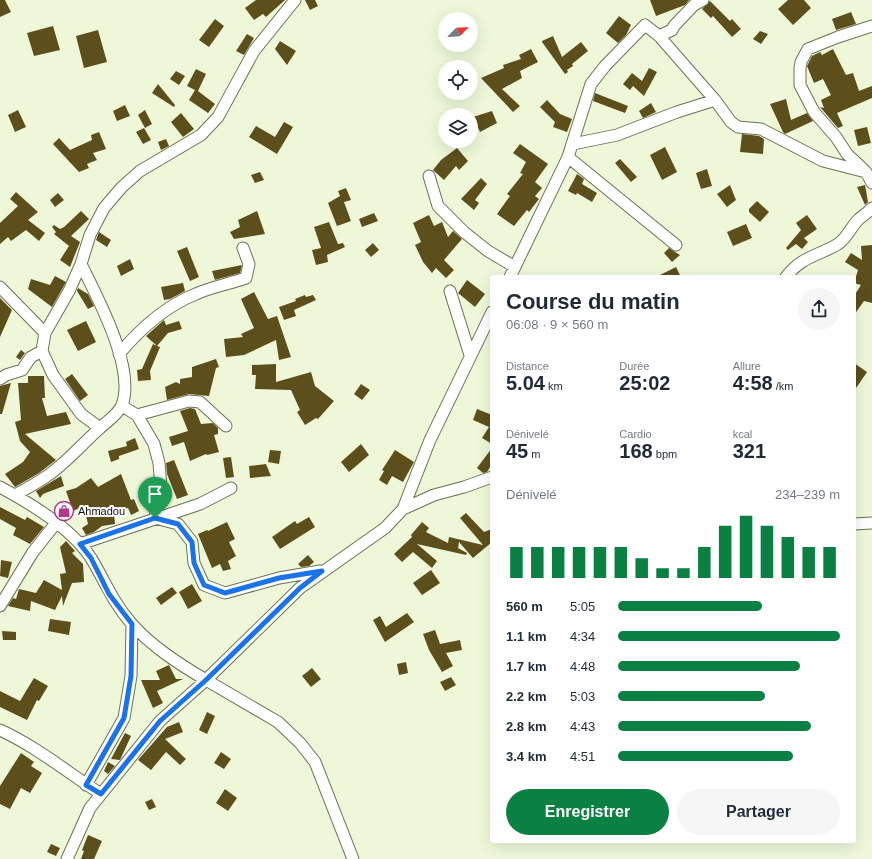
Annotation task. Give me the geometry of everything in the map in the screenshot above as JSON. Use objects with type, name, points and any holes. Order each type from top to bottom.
[{"type":"street","points":[[100,428],[81,414],[68,398],[53,375],[42,350],[45,333],[69,291],[81,264],[90,235],[104,208],[122,187],[140,171],[201,135],[218,117],[254,51],[295,0]]},
{"type":"street","points":[[659,36],[672,30],[694,5],[703,0]]},
{"type":"street","points":[[429,176],[438,206],[464,232],[513,272],[568,157],[591,84],[605,66],[645,26],[659,36],[715,100],[731,122],[738,127],[761,129],[823,161],[866,172]]},
{"type":"street","points":[[872,26],[808,49],[800,62],[800,85],[814,112],[836,137],[848,154],[866,172],[872,183]]},
{"type":"street","points":[[573,144],[617,135],[677,112],[715,100]]},
{"type":"street","points":[[568,157],[676,245]]},
{"type":"street","points":[[788,275],[806,258],[838,244],[846,237],[858,219],[867,214],[872,208]]},
{"type":"street","points":[[120,354],[135,335],[164,311],[196,293],[246,278],[249,264],[243,248]]},
{"type":"street","points":[[15,495],[46,476],[68,459],[122,406],[124,391],[123,367],[120,354],[112,330],[81,264]]},
{"type":"street","points":[[0,287],[45,333]]},
{"type":"street","points":[[450,291],[470,356]]},
{"type":"street","points":[[67,859],[90,808],[160,721],[206,680],[300,588],[322,571],[385,528],[403,509],[430,440],[490,316]]},
{"type":"street","points":[[0,379],[6,375],[22,370],[31,357],[42,350]]},
{"type":"street","points":[[137,415],[189,401],[200,402],[226,426]]},
{"type":"street","points":[[122,406],[137,415],[154,444],[159,463],[161,488],[155,518]]},
{"type":"street","points":[[403,509],[434,495],[464,487],[490,478]]},
{"type":"street","points":[[0,487],[15,495],[56,523],[80,544],[91,558],[109,594],[132,624],[144,636],[180,664],[278,722],[300,743],[315,762],[353,859]]},
{"type":"street","points":[[80,544],[200,504],[231,488]]},
{"type":"street","points":[[155,518],[178,524],[192,542],[194,563],[204,585],[225,593],[279,578],[322,571]]},
{"type":"street","points":[[0,606],[33,552],[56,523]]},
{"type":"street","points":[[856,524],[872,523]]},
{"type":"street","points":[[86,785],[124,718],[131,676],[132,624]]},
{"type":"street","points":[[0,730],[23,741],[62,766],[86,785],[101,794]]},
{"type":"building","points":[[0,0],[5,0],[11,12],[0,17]]},
{"type":"building","points":[[256,0],[285,0],[266,17],[263,14],[254,20],[245,8]]},
{"type":"building","points":[[305,0],[315,0],[318,6],[310,10]]},
{"type":"building","points":[[650,0],[689,0],[685,5],[656,16]]},
{"type":"building","points":[[788,0],[804,0],[811,8],[793,25],[778,9]]},
{"type":"building","points":[[710,1],[730,21],[732,19],[741,29],[732,37],[713,16],[711,18],[702,9]]},
{"type":"building","points":[[851,12],[856,24],[836,30],[832,19]]},
{"type":"building","points":[[619,16],[631,25],[626,35],[618,43],[606,33]]},
{"type":"building","points":[[215,19],[224,26],[209,47],[199,40]]},
{"type":"building","points":[[53,26],[60,50],[34,56],[27,33]]},
{"type":"building","points":[[98,30],[107,62],[84,68],[76,36]]},
{"type":"building","points":[[760,31],[768,34],[761,44],[753,39]]},
{"type":"building","points":[[247,34],[254,38],[244,55],[236,51]]},
{"type":"building","points":[[553,36],[562,57],[581,42],[588,51],[572,64],[573,66],[567,70],[568,72],[565,74],[542,42]]},
{"type":"building","points":[[280,41],[296,51],[287,65],[275,49]]},
{"type":"building","points":[[531,49],[538,62],[520,71],[522,78],[502,89],[520,106],[513,112],[481,78],[504,68],[503,65],[521,59],[519,55]]},
{"type":"building","points":[[833,49],[846,75],[853,73],[859,91],[872,86],[872,98],[837,113],[843,126],[838,128],[820,107],[824,108],[821,100],[831,95],[823,79],[814,83],[807,66],[812,56],[820,52],[822,55]]},
{"type":"building","points":[[649,68],[657,72],[644,96],[633,86],[630,90],[623,84],[632,73],[642,81]]},
{"type":"building","points":[[196,69],[206,74],[198,91],[215,104],[208,113],[189,100],[195,90],[187,86]]},
{"type":"building","points":[[176,71],[185,76],[179,85],[170,79]]},
{"type":"building","points":[[158,84],[175,105],[174,107],[152,93]]},
{"type":"building","points":[[595,93],[628,106],[625,113],[593,101]]},
{"type":"building","points":[[786,99],[791,120],[807,113],[813,121],[785,134],[770,104]]},
{"type":"building","points":[[547,100],[560,114],[572,119],[567,132],[553,127],[555,122],[540,107]]},
{"type":"building","points":[[651,103],[656,112],[643,118],[639,111]]},
{"type":"building","points":[[125,105],[130,116],[117,121],[113,111]]},
{"type":"building","points":[[18,110],[26,127],[15,132],[8,115]]},
{"type":"building","points":[[145,110],[152,124],[145,128],[138,115]]},
{"type":"building","points":[[492,111],[497,123],[480,132],[478,128],[478,115]]},
{"type":"building","points":[[181,113],[194,129],[183,137],[171,122]]},
{"type":"building","points":[[284,122],[293,127],[277,154],[249,137],[256,126],[275,137]]},
{"type":"building","points":[[867,127],[871,143],[858,146],[854,130]]},
{"type":"building","points":[[144,128],[151,140],[143,144],[136,132]]},
{"type":"building","points":[[99,132],[106,149],[93,153],[97,160],[87,164],[89,168],[79,172],[53,144],[59,138],[70,150],[92,140],[91,135]]},
{"type":"building","points":[[742,134],[759,136],[764,139],[763,154],[740,152]]},
{"type":"building","points":[[166,139],[169,146],[161,150],[158,142]]},
{"type":"building","points":[[520,144],[548,164],[535,182],[542,188],[535,196],[539,199],[529,212],[527,210],[514,226],[497,214],[510,196],[507,194],[523,174],[520,173],[526,162],[513,153]]},
{"type":"building","points":[[665,147],[677,172],[662,180],[650,155]]},
{"type":"building","points":[[457,148],[468,161],[459,170],[456,166],[444,180],[433,170],[441,160]]},
{"type":"building","points":[[620,159],[637,177],[631,182],[615,163]]},
{"type":"building","points":[[707,169],[712,186],[701,189],[696,173]]},
{"type":"building","points":[[260,172],[264,180],[255,183],[251,175]]},
{"type":"building","points":[[577,174],[584,179],[582,184],[597,193],[592,202],[577,193],[576,195],[568,191]]},
{"type":"building","points":[[481,178],[487,184],[475,200],[479,203],[474,210],[461,199]]},
{"type":"building","points":[[730,185],[736,200],[727,207],[717,194]]},
{"type":"building","points":[[865,185],[868,202],[865,205],[857,187]]},
{"type":"building","points":[[346,188],[351,200],[344,202],[351,221],[337,226],[328,203],[340,196],[338,191]]},
{"type":"building","points":[[16,192],[38,212],[28,220],[45,233],[39,241],[26,230],[11,241],[8,237],[0,244],[0,223],[18,206],[10,199]]},
{"type":"building","points":[[58,193],[64,200],[55,207],[50,200]]},
{"type":"building","points":[[757,201],[769,212],[760,222],[749,212],[749,209]]},
{"type":"building","points":[[81,211],[89,219],[71,236],[80,242],[70,267],[60,260],[69,246],[54,234],[56,232],[52,227],[54,225],[60,229],[64,227]]},
{"type":"building","points":[[257,211],[265,234],[234,239],[230,232],[240,227],[238,220]]},
{"type":"building","points":[[374,213],[378,221],[362,227],[359,219]]},
{"type":"building","points":[[429,215],[434,226],[442,222],[448,237],[453,231],[462,239],[444,260],[454,270],[446,278],[436,268],[432,273],[423,262],[415,245],[421,242],[413,223]]},
{"type":"building","points":[[807,215],[817,229],[804,238],[808,242],[802,249],[796,244],[788,250],[786,248],[801,230],[796,223]]},
{"type":"building","points":[[329,222],[338,244],[343,243],[345,247],[327,255],[328,262],[316,265],[312,250],[321,248],[314,227]]},
{"type":"building","points":[[746,224],[752,238],[733,246],[727,232]]},
{"type":"building","points":[[99,232],[111,240],[107,247],[96,240]]},
{"type":"building","points":[[373,243],[379,250],[371,257],[365,250]]},
{"type":"building","points":[[872,245],[872,303],[864,301],[856,312],[856,293],[861,285],[856,284],[858,270],[845,262],[851,253],[862,260],[861,246]]},
{"type":"building","points":[[187,247],[199,277],[190,281],[177,251]]},
{"type":"building","points":[[669,248],[680,255],[672,262],[664,253]]},
{"type":"building","points":[[130,259],[134,269],[121,276],[117,266]]},
{"type":"building","points":[[242,265],[240,273],[215,280],[212,271]]},
{"type":"building","points":[[676,267],[680,275],[660,275]]},
{"type":"building","points":[[55,276],[66,282],[52,307],[28,289],[31,279],[50,285]]},
{"type":"building","points":[[467,280],[485,294],[475,307],[458,293]]},
{"type":"building","points":[[183,283],[185,291],[170,299],[164,300],[161,287]]},
{"type":"building","points":[[78,288],[88,294],[94,306],[88,309],[77,291]]},
{"type":"building","points":[[254,292],[268,319],[277,316],[291,357],[279,360],[276,340],[244,355],[226,357],[224,339],[243,337],[241,334],[254,328],[241,299]]},
{"type":"building","points":[[305,295],[306,297],[313,295],[316,300],[294,310],[296,316],[284,320],[279,307],[296,301],[295,299]]},
{"type":"building","points":[[0,298],[12,310],[0,337]]},
{"type":"building","points":[[164,320],[166,325],[179,321],[182,329],[168,333],[157,346],[146,336]]},
{"type":"building","points":[[86,321],[96,342],[78,351],[67,330]]},
{"type":"building","points":[[153,344],[160,347],[150,371],[151,380],[138,381],[137,370],[142,369]]},
{"type":"building","points":[[21,350],[25,353],[20,360],[16,357]]},
{"type":"building","points":[[216,359],[219,367],[216,368],[209,396],[189,394],[167,400],[165,387],[176,382],[180,384],[180,379],[192,377],[192,367]]},
{"type":"building","points":[[276,364],[276,382],[311,372],[315,386],[334,401],[318,419],[316,418],[305,425],[297,412],[300,410],[291,390],[255,389],[256,375],[252,375],[252,365]]},
{"type":"building","points":[[856,364],[867,372],[856,388]]},
{"type":"building","points":[[72,374],[88,395],[80,401],[65,379]]},
{"type":"building","points":[[28,376],[44,376],[45,398],[42,398],[47,416],[66,412],[71,424],[25,434],[56,460],[39,473],[15,487],[5,474],[23,462],[30,452],[20,441],[15,422],[21,420],[18,383],[28,383]]},
{"type":"building","points":[[11,383],[2,414],[0,414],[0,386]]},
{"type":"building","points":[[361,384],[370,390],[362,400],[354,394]]},
{"type":"building","points":[[190,408],[195,409],[201,424],[213,423],[218,428],[218,434],[214,435],[219,452],[206,454],[190,461],[184,442],[172,446],[169,437],[188,431],[180,411]]},
{"type":"building","points":[[477,409],[490,414],[490,443],[482,438],[489,427],[473,420]]},
{"type":"building","points":[[135,438],[139,449],[119,456],[119,459],[111,462],[108,451],[127,446],[126,442]]},
{"type":"building","points":[[361,444],[369,455],[349,472],[341,462]]},
{"type":"building","points":[[270,450],[281,451],[279,464],[268,462]]},
{"type":"building","points":[[395,450],[414,462],[403,482],[392,476],[387,485],[379,480],[384,471],[382,470]]},
{"type":"building","points":[[490,451],[490,467],[487,472],[483,473],[477,468]]},
{"type":"building","points":[[231,457],[234,477],[226,478],[223,458]]},
{"type":"building","points":[[174,460],[188,495],[177,499],[167,474],[166,463]]},
{"type":"building","points":[[266,464],[271,476],[250,478],[249,466]]},
{"type":"building","points":[[121,474],[131,500],[134,499],[139,511],[131,515],[128,508],[114,513],[115,524],[102,526],[94,532],[86,535],[82,528],[88,524],[84,506],[73,511],[66,491],[76,488],[91,478],[98,487]]},
{"type":"building","points":[[61,476],[64,486],[43,494],[40,498],[36,491]]},
{"type":"building","points":[[0,507],[25,520],[27,517],[44,527],[30,544],[13,535],[16,528],[0,519]]},
{"type":"building","points":[[466,513],[484,532],[490,530],[490,544],[473,558],[459,542],[458,548],[467,553],[466,555],[417,544],[437,561],[432,568],[413,552],[402,562],[394,554],[412,537],[411,535],[422,522],[429,528],[426,532],[448,543],[449,537],[483,545],[460,518]]},
{"type":"building","points":[[309,517],[315,527],[280,549],[272,537],[295,521],[297,524]]},
{"type":"building","points":[[227,522],[235,539],[229,542],[236,556],[228,561],[231,569],[223,571],[220,564],[212,568],[198,534]]},
{"type":"building","points":[[66,541],[75,551],[72,553],[83,564],[84,582],[72,583],[63,606],[62,596],[55,610],[31,601],[30,611],[8,606],[13,598],[16,599],[19,589],[36,593],[44,580],[62,590],[60,574],[66,573],[60,547]]},
{"type":"building","points":[[308,555],[314,562],[309,566],[301,567],[298,564]]},
{"type":"building","points":[[1,560],[12,562],[8,578],[0,576]]},
{"type":"building","points":[[431,570],[440,583],[422,595],[413,583]]},
{"type":"building","points":[[192,584],[202,601],[188,609],[179,592]]},
{"type":"building","points":[[172,587],[177,593],[161,605],[156,598]]},
{"type":"building","points":[[407,613],[414,622],[385,642],[373,620],[380,616],[386,627]]},
{"type":"building","points":[[50,619],[71,622],[69,635],[48,631]]},
{"type":"building","points":[[435,630],[440,644],[460,640],[462,650],[446,653],[453,666],[442,672],[429,650],[423,634]]},
{"type":"building","points":[[2,631],[16,632],[16,640],[3,640]]},
{"type":"building","points":[[406,662],[408,673],[399,675],[397,664]]},
{"type":"building","points":[[169,665],[176,679],[183,679],[157,691],[163,703],[153,708],[141,680],[160,680],[156,671]]},
{"type":"building","points":[[312,668],[321,679],[311,687],[302,676]]},
{"type":"building","points":[[451,677],[456,685],[445,691],[440,682]]},
{"type":"building","points":[[34,678],[48,686],[39,701],[37,700],[27,720],[0,707],[0,691],[20,701]]},
{"type":"building","points":[[207,712],[215,716],[207,734],[199,730]]},
{"type":"building","points":[[179,722],[183,732],[165,739],[186,759],[180,765],[166,752],[151,770],[138,760],[167,727]]},
{"type":"building","points":[[125,733],[131,736],[120,760],[111,759]]},
{"type":"building","points":[[221,752],[231,759],[224,769],[214,763]]},
{"type":"building","points":[[21,753],[34,762],[31,766],[42,773],[30,793],[21,788],[10,809],[0,804],[0,786]]},
{"type":"building","points":[[108,762],[115,766],[108,774],[104,771]]},
{"type":"building","points":[[225,789],[237,798],[228,811],[216,803]]},
{"type":"building","points":[[152,799],[156,807],[149,810],[145,802]]},
{"type":"building","points":[[88,835],[102,841],[94,859],[81,859],[84,851],[82,850]]},
{"type":"building","points":[[51,844],[60,848],[56,856],[47,852]]},
{"type":"place","name":"Ahmadou","points":[[64,511]]},
{"type":"route","points":[[155,518],[178,524],[192,542],[194,563],[204,585],[225,593],[279,578],[322,571],[300,588],[206,680],[160,721],[101,794],[86,785],[124,718],[131,676],[132,624],[109,594],[91,558],[80,544],[155,518]]}]
